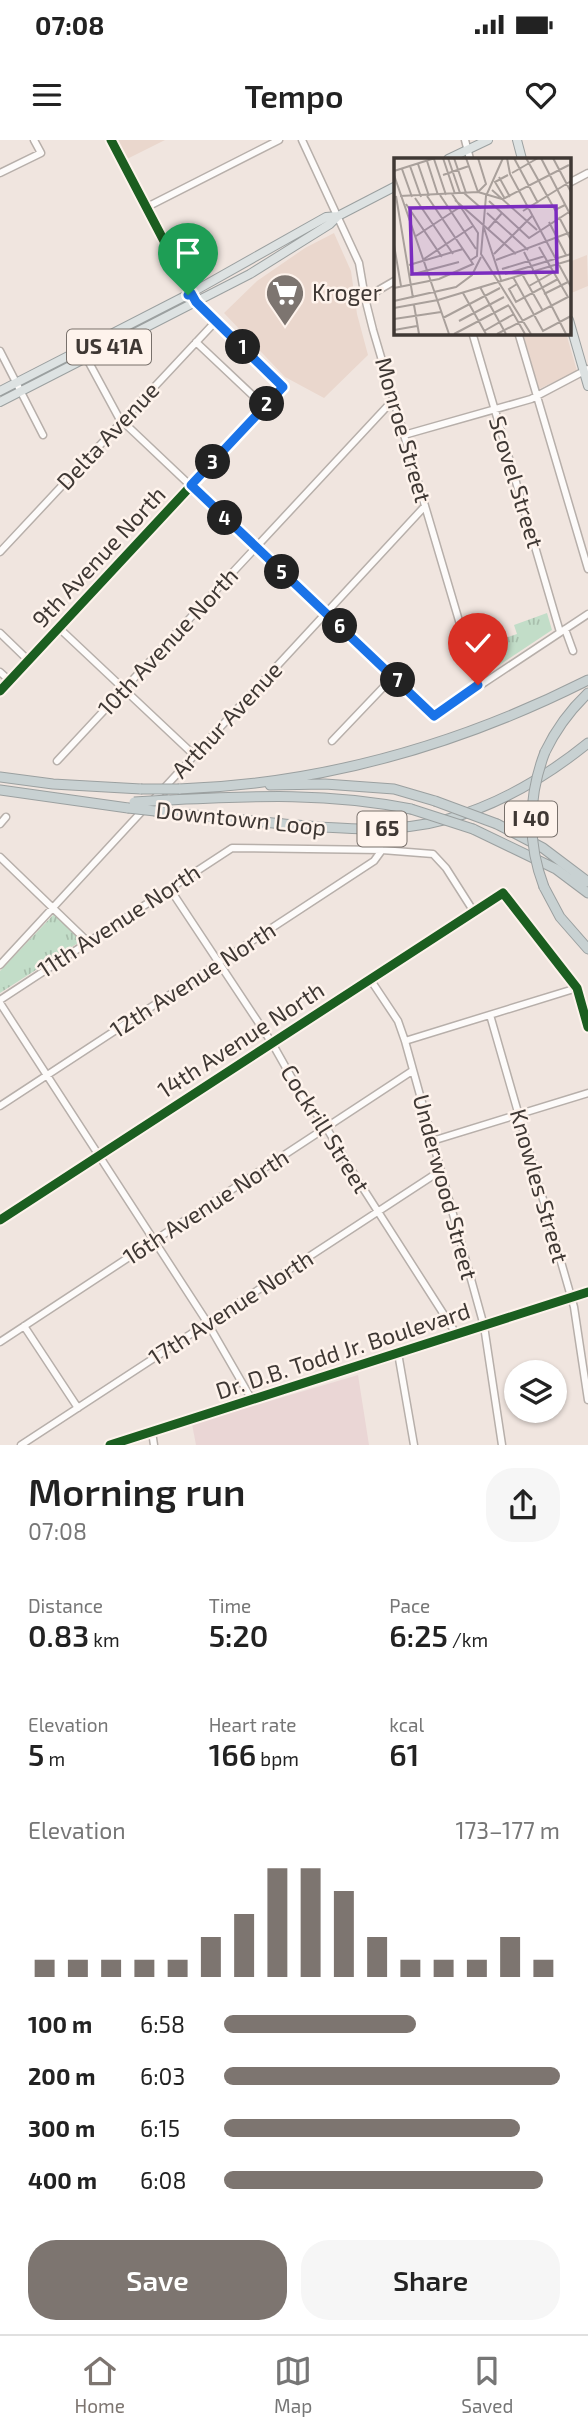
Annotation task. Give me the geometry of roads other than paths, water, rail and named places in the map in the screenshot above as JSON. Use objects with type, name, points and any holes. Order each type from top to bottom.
[{"type":"highway","name":"Downtown Loop","points":[[0,776],[53,784],[179,789],[234,785],[318,772],[416,750],[481,729],[588,680]]},
{"type":"highway","name":"I 40","points":[[588,693],[571,709],[545,752],[533,794],[531,820],[532,845],[544,887],[560,917],[588,949]]},
{"type":"highway","name":"Downtown Loop","points":[[0,789],[131,805],[155,811],[332,829],[373,829],[447,819],[497,801],[550,772],[588,743]]},
{"type":"highway","points":[[234,785],[325,783],[394,789],[496,824],[543,848],[588,882]]},
{"type":"highway","points":[[131,805],[168,800],[281,795],[371,801],[411,809],[473,829],[556,869],[588,893]]},
{"type":"main road","points":[[450,158],[488,140]]},
{"type":"main road","points":[[517,140],[523,158]]},
{"type":"main road","name":"US 41A","points":[[0,402],[19,386],[82,349],[285,254],[330,224],[338,215],[394,187]]},
{"type":"main road","name":"US 41A","points":[[0,391],[87,359],[194,298]]},
{"type":"main road","points":[[570,323],[586,370],[588,387]]},
{"type":"main road","name":"Dr. D.B. Todd Jr. Boulevard","points":[[110,1445],[588,1292]]},
{"type":"street","points":[[0,173],[41,153],[34,140]]},
{"type":"street","points":[[111,140],[194,298],[216,321]]},
{"type":"street","points":[[147,207],[279,140]]},
{"type":"street","name":"Monroe Street","points":[[302,140],[359,263],[365,298],[478,685]]},
{"type":"street","points":[[464,140],[470,158]]},
{"type":"street","points":[[570,182],[588,173]]},
{"type":"street","points":[[365,298],[394,281]]},
{"type":"street","name":"Delta Avenue","points":[[0,552],[216,321]]},
{"type":"street","name":"9th Avenue North","points":[[0,691],[283,387],[216,321]]},
{"type":"street","name":"Scovel Street","points":[[473,334],[563,630],[573,651]]},
{"type":"street","points":[[519,334],[588,569]]},
{"type":"street","points":[[196,342],[265,407]]},
{"type":"street","points":[[82,349],[119,418],[434,716],[588,614]]},
{"type":"street","points":[[0,351],[43,435]]},
{"type":"street","points":[[404,435],[536,396],[586,370]]},
{"type":"street","name":"10th Avenue North","points":[[57,761],[394,399]]},
{"type":"street","name":"Arthur Avenue","points":[[0,965],[425,506]]},
{"type":"street","points":[[59,628],[194,755]]},
{"type":"street","points":[[0,633],[29,661]]},
{"type":"street","points":[[0,672],[10,681]]},
{"type":"street","points":[[332,741],[394,676]]},
{"type":"street","points":[[0,824],[6,817]]},
{"type":"street","name":"11th Avenue North","points":[[0,1002],[225,851],[240,848],[382,850]]},
{"type":"street","points":[[382,850],[433,854],[446,868],[474,912]]},
{"type":"street","name":"12th Avenue North","points":[[0,1106],[374,861],[382,850]]},
{"type":"street","points":[[0,857],[88,941]]},
{"type":"street","name":"Cockrill Street","points":[[170,889],[272,1044],[298,1089],[326,1127],[457,1335]]},
{"type":"street","name":"14th Avenue North","points":[[0,1220],[503,893],[577,988]]},
{"type":"street","name":"Underwood Street","points":[[370,979],[398,1021],[405,1041],[484,1326],[502,1445]]},
{"type":"street","points":[[405,1041],[577,988],[588,1027]]},
{"type":"street","points":[[0,1002],[207,1322],[251,1401]]},
{"type":"street","name":"Knowles Street","points":[[490,1015],[574,1307],[588,1400]]},
{"type":"street","name":"16th Avenue North","points":[[0,1342],[412,1071]]},
{"type":"street","points":[[432,1141],[588,1093]]},
{"type":"street","name":"17th Avenue North","points":[[21,1445],[440,1171]]},
{"type":"street","points":[[24,1326],[78,1408]]},
{"type":"street","points":[[398,1353],[414,1445]]},
{"type":"street","points":[[152,1432],[154,1445]]},
{"type":"place","name":"Kroger","points":[[285,327]]}]
